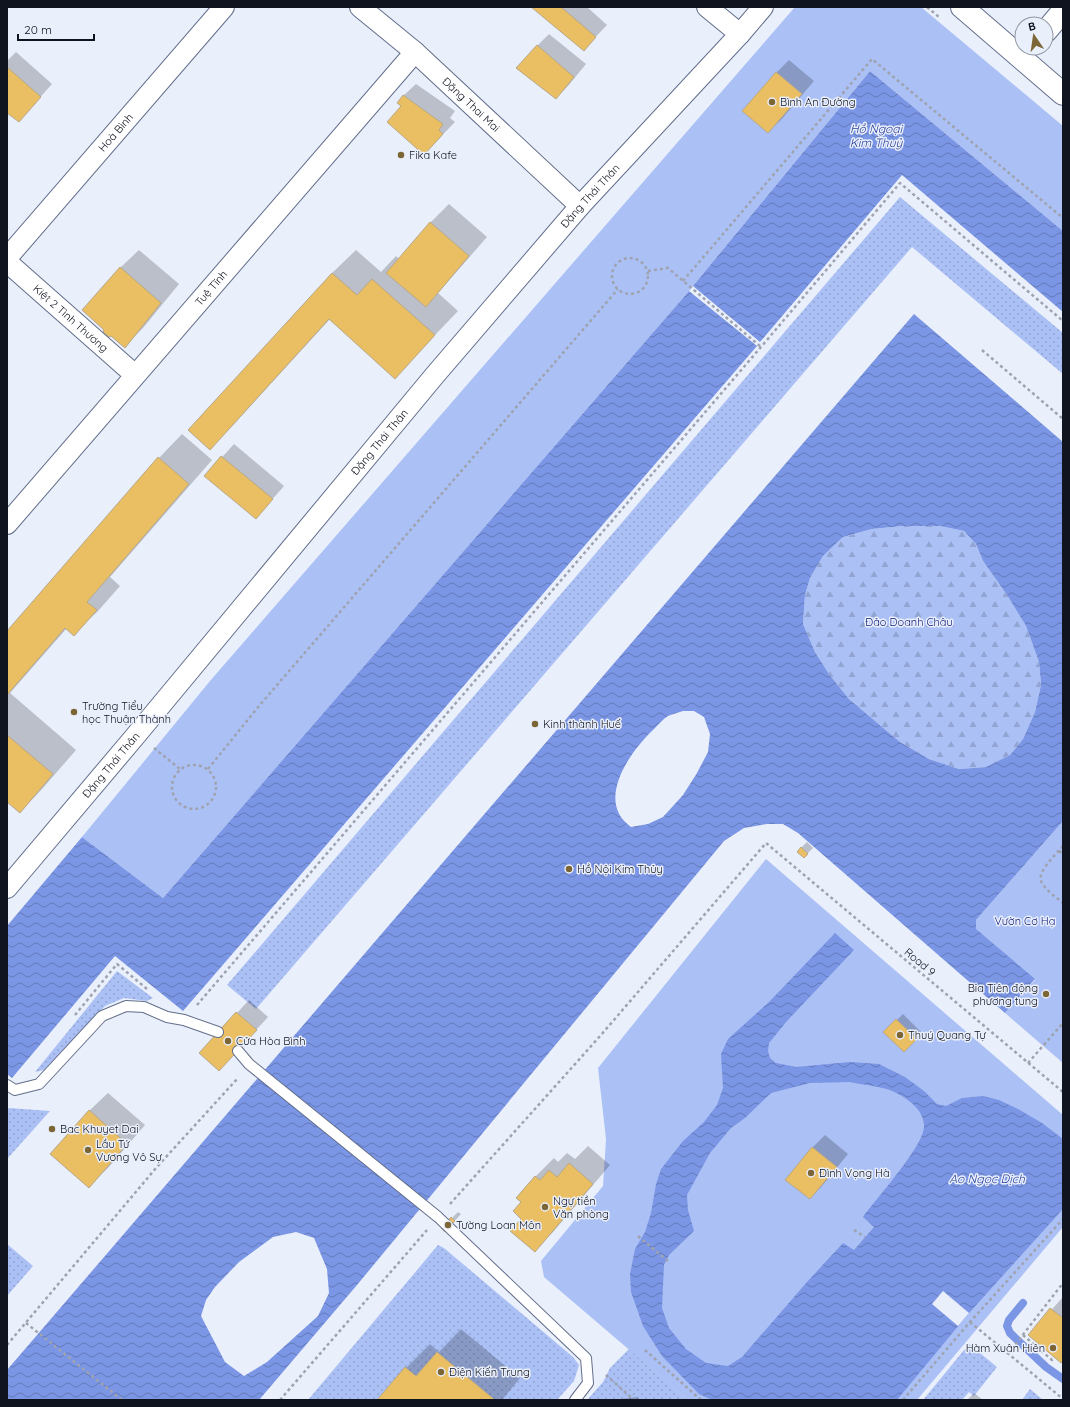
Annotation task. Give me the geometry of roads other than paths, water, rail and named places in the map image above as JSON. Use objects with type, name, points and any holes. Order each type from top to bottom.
[{"type":"street","name":"Hoà Bình","points":[[7,258],[224,7]]},
{"type":"street","name":"Đặng Thai Mai","points":[[360,7],[415,52],[580,206]]},
{"type":"street","points":[[707,7],[740,34]]},
{"type":"street","name":"Đặng Thái Thân","points":[[7,888],[435,375],[580,206],[740,34],[763,7]]},
{"type":"street","points":[[962,7],[1014,43]]},
{"type":"street","points":[[1054,22],[1063,11]]},
{"type":"street","name":"Tuệ Tĩnh","points":[[7,524],[415,52]]},
{"type":"street","points":[[1031,56],[1063,94]]},
{"type":"street","name":"Kiệt 2 Tình Thương","points":[[7,262],[136,375]]},
{"type":"lane","points":[[7,1085],[15,1090],[39,1084],[102,1016],[126,1006],[144,1007],[167,1017],[184,1020],[218,1032]]},
{"type":"lane","points":[[238,1051],[249,1064],[425,1205],[586,1358],[588,1383],[575,1400]]},
{"type":"water","name":"Hồ Ngoại Kim Thuỷ","points":[[870,71],[1063,231],[1063,312],[902,175],[760,342],[693,286]]},
{"type":"water","points":[[689,291],[757,346],[183,1011],[115,956],[12,1078],[7,1074],[7,926],[82,837],[163,898]]},
{"type":"water","name":"Hồ Nội Kim Thủy","points":[[914,314],[1063,442],[1063,821],[976,920],[976,929],[1035,979],[1005,1013],[798,833],[783,824],[767,824],[744,828],[724,841],[357,1285],[259,1400],[7,1400],[7,1370]],"holes":[[[903,526],[940,526],[964,531],[976,544],[983,561],[1007,595],[1026,626],[1039,662],[1041,685],[1035,712],[1023,739],[1010,755],[986,767],[959,769],[929,759],[900,742],[849,699],[829,674],[815,652],[803,624],[805,595],[810,578],[823,556],[843,537],[872,529]],[[683,711],[694,711],[704,717],[710,734],[708,752],[683,795],[663,817],[648,824],[631,827],[620,816],[616,804],[616,790],[620,776],[636,749],[661,722],[670,715]],[[296,1232],[314,1238],[327,1269],[329,1293],[318,1316],[267,1362],[244,1376],[225,1362],[201,1316],[206,1300],[215,1287],[239,1262],[273,1237]]]},
{"type":"water","name":"Ao Ngọc Dịch","points":[[835,933],[854,950],[787,1021],[769,1043],[768,1051],[770,1058],[776,1063],[796,1067],[850,1062],[879,1064],[905,1077],[924,1091],[937,1104],[946,1106],[962,1098],[983,1096],[999,1100],[1042,1123],[1063,1139],[1063,1209],[969,1313],[897,1400],[710,1399],[699,1394],[662,1356],[643,1326],[631,1292],[630,1274],[635,1249],[645,1232],[661,1169],[683,1141],[704,1122],[717,1105],[723,1088],[721,1054],[728,1039],[769,1002]],"holes":[[[850,1082],[888,1089],[909,1101],[921,1115],[924,1127],[922,1136],[908,1160],[863,1217],[874,1227],[854,1250],[843,1243],[742,1357],[728,1366],[706,1363],[686,1349],[669,1328],[662,1308],[664,1265],[669,1255],[694,1231],[688,1210],[687,1195],[710,1153],[731,1128],[745,1118],[771,1093],[810,1083]]]},
{"type":"waterway","points":[[1023,1303],[1009,1320],[1007,1326],[1010,1333],[1046,1367],[1063,1379]]},
{"type":"place","name":"Bình An Đường","points":[[772,102]]},
{"type":"place","name":"Fika Kafe","points":[[401,155]]},
{"type":"place","name":"Trường Tiểu học Thuận Thành","points":[[74,712]]},
{"type":"place","name":"Kinh thành Huế","points":[[535,724]]},
{"type":"place","name":"Hồ Nội Kim Thủy","points":[[569,869]]},
{"type":"place","name":"Bia Tiên động phương tung","points":[[1046,994]]},
{"type":"place","name":"Thuý Quang Tự","points":[[900,1035]]},
{"type":"place","name":"Cửa Hòa Bình","points":[[228,1041]]},
{"type":"place","name":"Bac Khuyet Dai","points":[[52,1129]]},
{"type":"place","name":"Lầu Tứ Vương Vô Sự","points":[[88,1150]]},
{"type":"place","name":"Đình Vọng Hà","points":[[811,1173]]},
{"type":"place","name":"Ngự tiền Văn phòng","points":[[545,1207]]},
{"type":"place","name":"Tường Loan Môn","points":[[448,1225]]},
{"type":"place","name":"Hàm Xuân Hiên","points":[[1053,1348]]},
{"type":"place","name":"Điện Kiến Trung","points":[[441,1372]]},
{"type":"park label","name":"Đảo Doanh Châu","points":[[909,622]]},
{"type":"park label","name":"Vườn Cơ Hạ","points":[[1025,921]]}]
